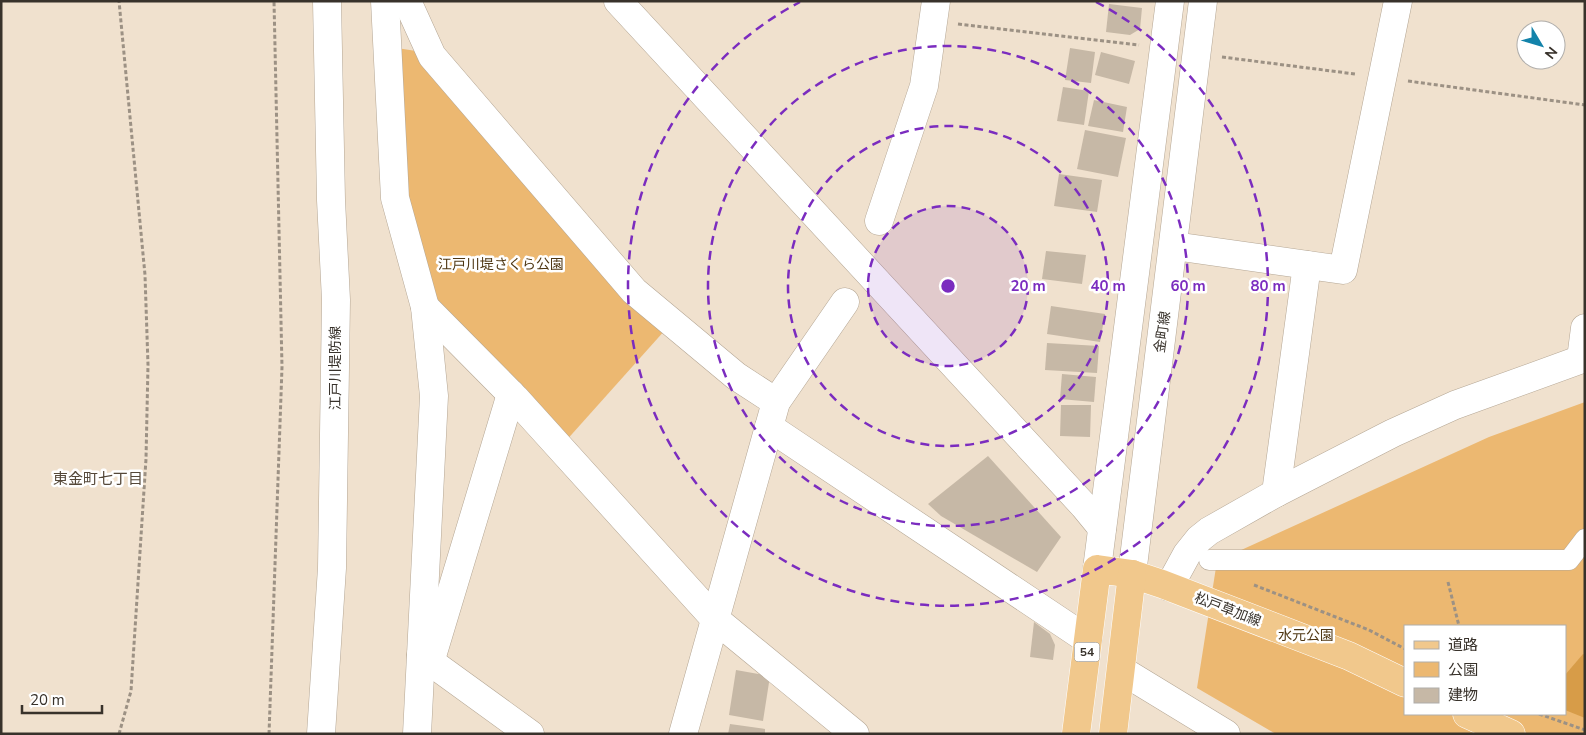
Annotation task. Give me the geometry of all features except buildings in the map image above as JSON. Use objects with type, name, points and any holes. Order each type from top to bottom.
[{"type":"main road","name":"松戸草加線","points":[[1097,570],[1132,574],[1169,587],[1349,656],[1404,683]]},
{"type":"main road","name":"54","points":[[1076,734],[1097,570]]},
{"type":"main road","points":[[1113,734],[1132,574]]},
{"type":"main road","points":[[1469,715],[1510,734]]},
{"type":"street","name":"江戸川堤防線","points":[[321,734],[332,568],[336,328],[327,1]]},
{"type":"street","points":[[385,1],[395,198],[425,307],[434,396],[426,658],[417,734]]},
{"type":"street","points":[[407,1],[432,56],[634,291],[736,376],[773,415],[1088,640]]},
{"type":"street","points":[[618,1],[1084,506],[1102,528]]},
{"type":"street","points":[[1097,570],[1170,1]]},
{"type":"street","name":"金町線","points":[[1132,574],[1203,1]]},
{"type":"street","points":[[1174,246],[1343,270],[1398,1]]},
{"type":"street","points":[[879,220],[924,86],[935,11]]},
{"type":"street","points":[[1276,493],[1307,265]]},
{"type":"street","points":[[683,734],[773,415],[845,302]]},
{"type":"street","points":[[425,307],[511,394],[715,619],[844,729]]},
{"type":"street","points":[[1169,587],[1187,554],[1209,531],[1276,493],[1392,433],[1455,405],[1583,358],[1585,328]]},
{"type":"street","points":[[426,658],[511,394]]},
{"type":"street","points":[[1209,560],[1569,560],[1585,539]]},
{"type":"street","points":[[426,658],[530,734]]},
{"type":"street","points":[[1121,670],[1226,734]]},
{"type":"path","points":[[119,1],[145,274],[148,365],[146,459],[131,691],[119,734]]},
{"type":"path","points":[[269,734],[282,367],[274,1]]},
{"type":"path","points":[[935,11],[1142,46]]},
{"type":"path","points":[[1442,560],[1459,625]]},
{"type":"path","points":[[1246,582],[1369,630],[1404,648]]},
{"type":"path","points":[[1542,715],[1585,730]]},
{"type":"green space","name":"江戸川堤さくら公園","points":[[397,48],[416,51],[666,329],[564,443],[435,303],[404,204]]},
{"type":"green space","name":"水元公園","points":[[1585,402],[1585,734],[1276,734],[1197,688],[1217,561],[1489,437]]},
{"type":"shaded area","points":[[1583,654],[1585,655],[1585,718],[1566,710],[1566,674]]},
{"type":"district","name":"東金町七丁目","points":[[98,479]]}]
